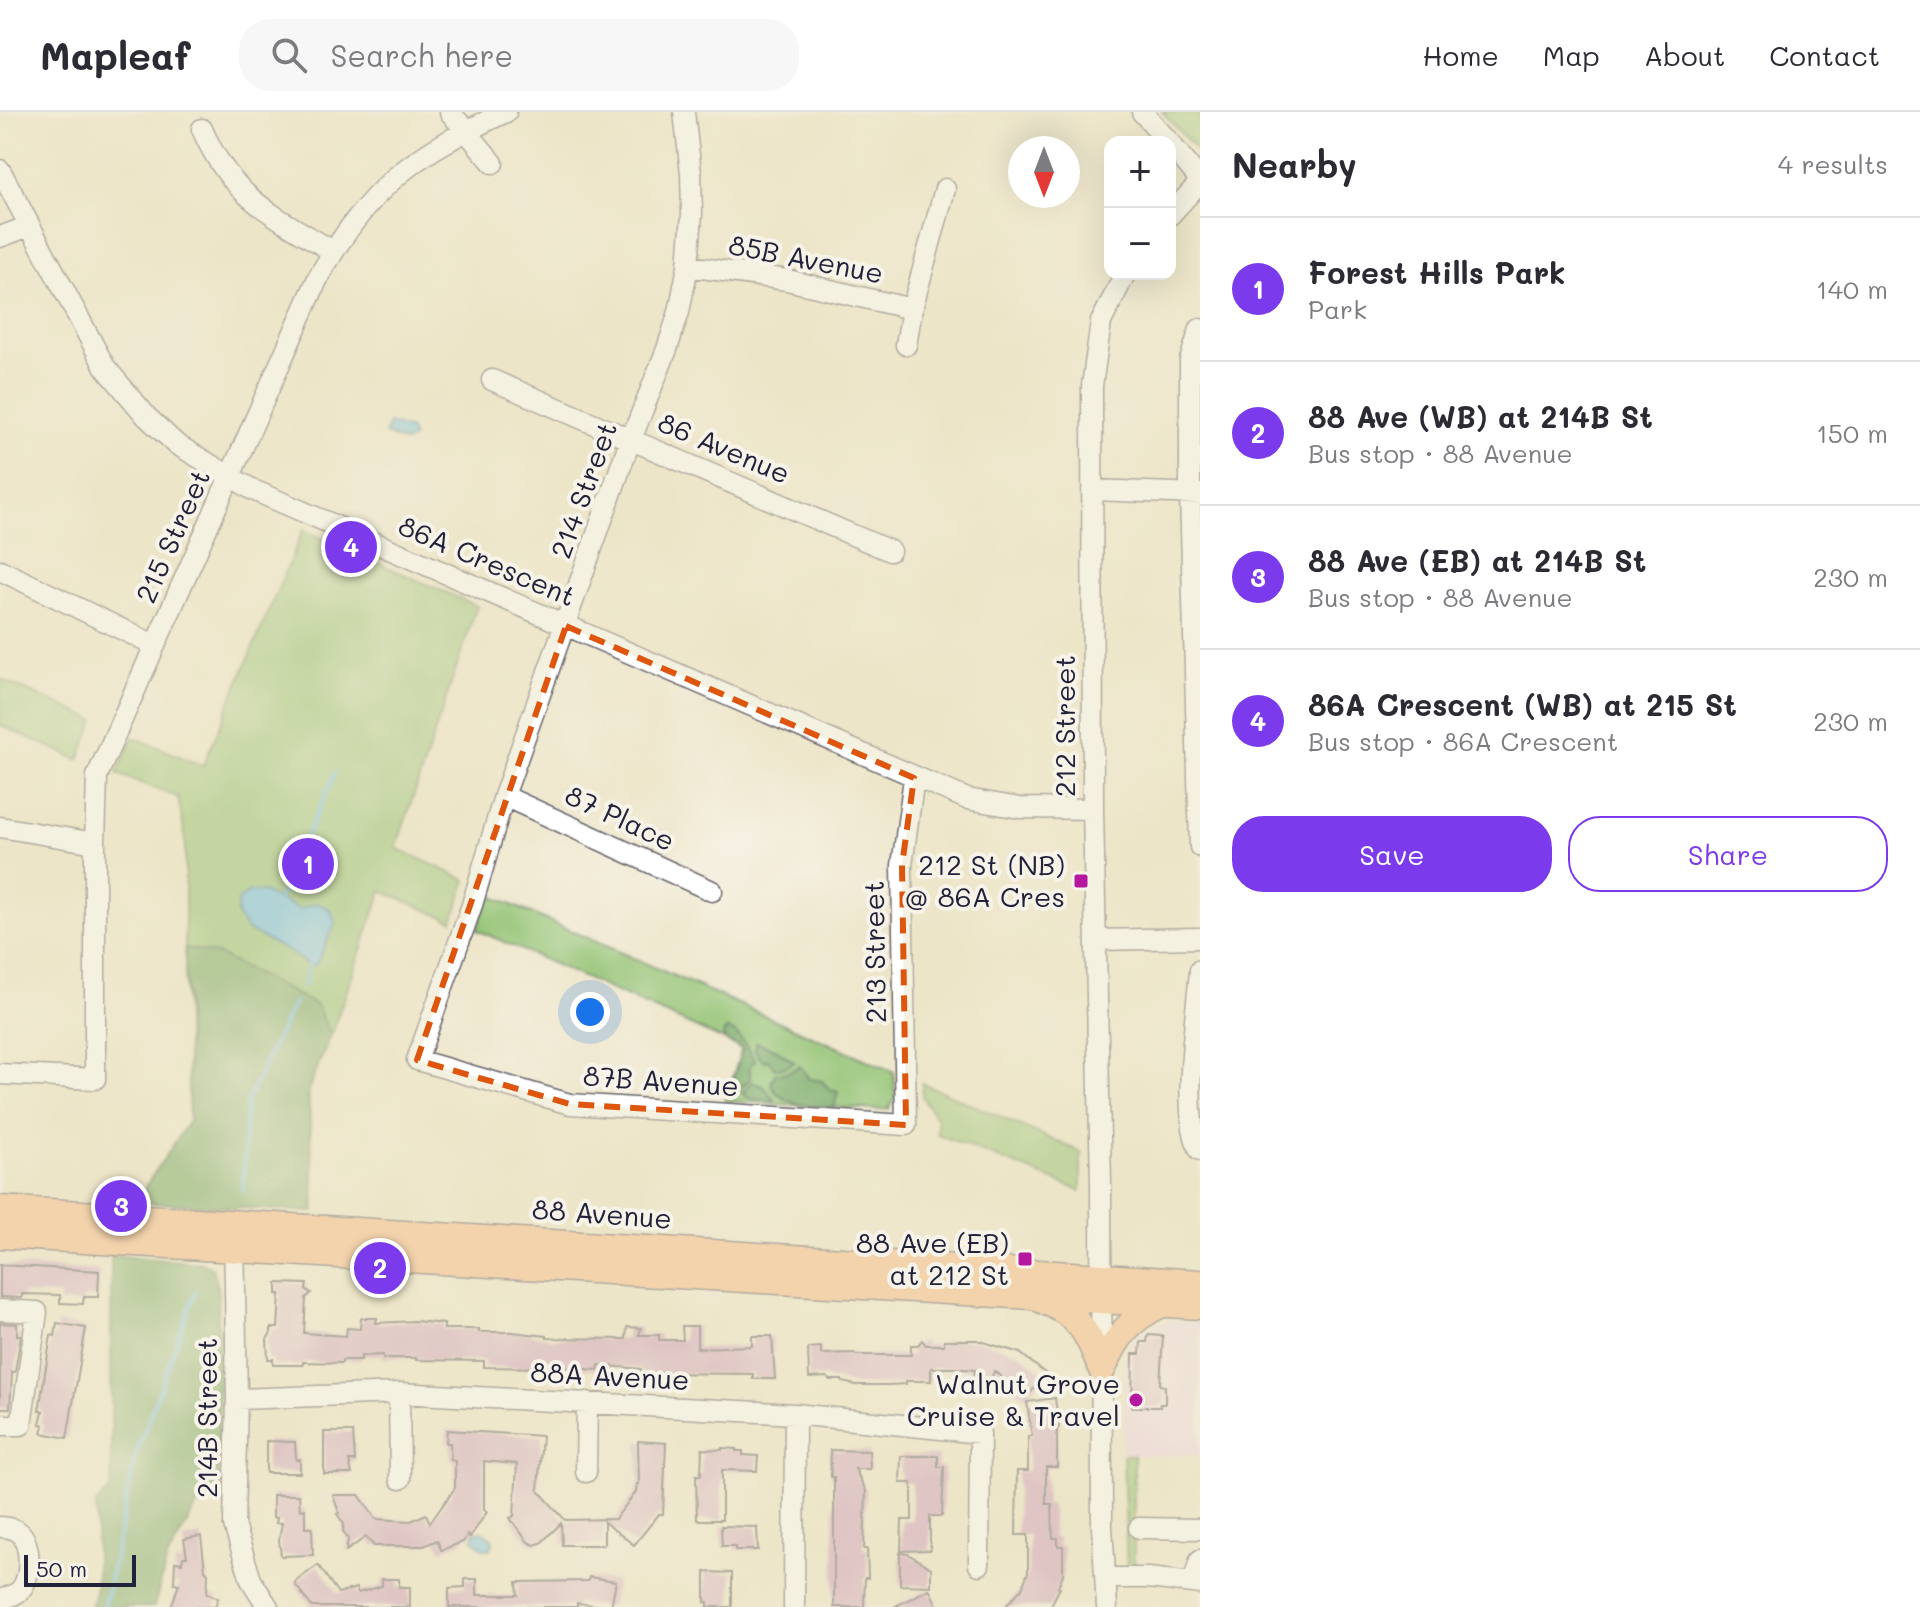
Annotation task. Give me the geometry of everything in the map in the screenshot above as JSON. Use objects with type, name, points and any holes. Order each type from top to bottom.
[{"type":"main road","name":"88 Avenue","points":[[1,1216],[1032,1296],[1200,1283]]},
{"type":"main road","name":"88 Avenue","points":[[234,1236],[1102,1289],[1163,1304],[1200,1306]]},
{"type":"main road","points":[[1032,1296],[1061,1307],[1075,1318],[1088,1335],[1102,1370]]},
{"type":"main road","points":[[1102,1370],[1115,1340],[1145,1312],[1163,1304]]},
{"type":"street","points":[[450,112],[493,163]]},
{"type":"street","name":"215 Street","points":[[0,1074],[95,1079],[97,776],[332,251],[391,179],[432,148],[506,112]]},
{"type":"street","name":"214 Street","points":[[417,1060],[472,905],[504,796],[631,439],[673,334],[688,266],[692,190],[684,112]]},
{"type":"street","points":[[1142,112],[1164,136]]},
{"type":"street","points":[[202,129],[220,167],[238,189],[332,251]]},
{"type":"street","points":[[1176,151],[1200,181],[1176,208]]},
{"type":"street","name":"86A Crescent","points":[[0,170],[87,338],[119,386],[176,444],[230,478],[967,799],[1020,808],[1093,809]]},
{"type":"street","points":[[906,345],[912,309],[945,189]]},
{"type":"street","points":[[0,237],[29,226]]},
{"type":"street","name":"85B Avenue","points":[[688,266],[787,280],[912,309]]},
{"type":"street","name":"212 Street","points":[[1102,1289],[1093,809],[1092,386],[1101,322],[1122,280]]},
{"type":"street","points":[[1200,329],[1190,360],[1200,847]]},
{"type":"street","name":"86 Avenue","points":[[492,380],[890,551]]},
{"type":"street","points":[[1092,490],[1195,494]]},
{"type":"street","points":[[0,570],[154,645]]},
{"type":"street","name":"213 Street","points":[[906,1125],[902,865],[914,778]]},
{"type":"street","name":"87 Place","points":[[504,796],[712,891]]},
{"type":"street","points":[[0,827],[95,843]]},
{"type":"street","points":[[1096,940],[1200,938]]},
{"type":"street","points":[[1200,970],[1190,1095],[1195,1142],[1200,1150]]},
{"type":"street","name":"87B Avenue","points":[[417,1060],[570,1104],[906,1125]]},
{"type":"street","name":"214B Street","points":[[234,1236],[237,1399],[234,1525],[251,1580],[268,1607]]},
{"type":"street","points":[[1102,1289],[1102,1526],[1107,1607]]},
{"type":"street","points":[[0,1310],[37,1312],[21,1425],[0,1425]]},
{"type":"street","points":[[399,1393],[400,1479]]},
{"type":"street","name":"88A Avenue","points":[[237,1399],[399,1393],[795,1414],[980,1433],[979,1565]]},
{"type":"street","points":[[586,1472],[587,1402]]},
{"type":"street","points":[[794,1607],[795,1414]]},
{"type":"street","points":[[0,1527],[9,1527],[20,1533],[26,1543],[27,1577],[18,1593],[0,1600]]},
{"type":"street","points":[[1139,1528],[1200,1529]]},
{"type":"street","points":[[1106,1578],[1196,1583],[1200,1560]]},
{"type":"highlighted area","points":[[566,626],[914,778],[902,865],[906,1125],[570,1104],[417,1060]]},
{"type":"shaded area","points":[[1172,1320],[1200,1322],[1200,1455],[1123,1455],[1125,1361],[1129,1346],[1148,1327]]},
{"type":"green space","points":[[1162,112],[1200,112],[1200,152],[1197,151]]},
{"type":"green space","points":[[303,530],[477,606],[396,848],[466,880],[453,921],[382,891],[308,1090],[315,1212],[135,1202],[189,1121],[185,836],[178,797],[117,774],[133,737],[203,766]]},
{"type":"green space","points":[[0,679],[95,720],[79,760],[0,725]]},
{"type":"green space","points":[[489,895],[894,1072],[895,1098],[889,1109],[879,1110],[725,1101],[742,1048],[477,930]]},
{"type":"green space","points":[[185,948],[217,954],[316,1005],[331,1035],[308,1090],[315,1212],[135,1202],[189,1121]]},
{"type":"green space","points":[[727,1029],[740,1037],[755,1061],[750,1065],[750,1079],[732,1096],[728,1095],[742,1049],[724,1040],[723,1033]]},
{"type":"green space","points":[[756,1042],[777,1050],[794,1062],[775,1068],[755,1052]]},
{"type":"green space","points":[[800,1066],[809,1079],[822,1081],[830,1090],[838,1091],[834,1108],[798,1104],[776,1092],[771,1084],[775,1074]]},
{"type":"green space","points":[[752,1082],[763,1086],[775,1100],[750,1099],[742,1093]]},
{"type":"green space","points":[[922,1083],[1081,1152],[1081,1191],[937,1134],[937,1119],[922,1097]]},
{"type":"green space","points":[[111,1255],[203,1263],[212,1268],[218,1289],[219,1489],[204,1493],[167,1559],[154,1607],[91,1607],[96,1587],[96,1504],[111,1489]]},
{"type":"green space","points":[[1123,1455],[1134,1455],[1134,1561],[1141,1570],[1127,1570]]},
{"type":"water","points":[[389,423],[410,430],[413,438],[406,443],[385,434]]},
{"type":"water","points":[[249,892],[263,892],[299,909],[317,903],[330,909],[336,922],[316,965],[308,965],[247,930],[237,915],[238,901]]},
{"type":"water","points":[[482,1531],[492,1538],[490,1549],[484,1549],[473,1539],[475,1532]]},
{"type":"building","points":[[0,1265],[99,1271],[98,1297],[84,1297],[83,1304],[60,1303],[60,1295],[0,1297]]},
{"type":"building","points":[[277,1283],[307,1284],[306,1289],[311,1293],[306,1298],[304,1333],[346,1336],[347,1328],[360,1329],[361,1318],[377,1318],[376,1323],[416,1321],[444,1324],[444,1329],[479,1329],[479,1332],[512,1332],[547,1338],[626,1339],[627,1327],[641,1328],[639,1335],[659,1335],[659,1340],[683,1340],[682,1326],[697,1326],[697,1348],[752,1346],[752,1336],[772,1336],[775,1379],[753,1379],[753,1374],[641,1373],[641,1369],[599,1365],[598,1370],[547,1366],[484,1367],[484,1361],[416,1360],[383,1358],[383,1355],[361,1356],[361,1360],[342,1360],[342,1363],[273,1365],[273,1359],[268,1359],[267,1339],[271,1328],[278,1328],[280,1294],[277,1294]]},
{"type":"building","points":[[0,1323],[17,1324],[17,1335],[21,1335],[15,1372],[12,1372],[10,1408],[0,1408]]},
{"type":"building","points":[[57,1323],[86,1328],[67,1438],[42,1433],[44,1425],[40,1424],[43,1411],[39,1411],[51,1335],[55,1336]]},
{"type":"building","points":[[1148,1335],[1163,1336],[1160,1385],[1165,1386],[1165,1404],[1160,1404],[1160,1407],[1132,1407],[1133,1354],[1140,1354],[1141,1342],[1147,1342]]},
{"type":"building","points":[[922,1340],[926,1345],[944,1345],[944,1340],[977,1340],[1020,1353],[1046,1374],[1026,1398],[994,1371],[990,1382],[973,1377],[975,1370],[953,1368],[931,1368],[931,1381],[906,1381],[906,1384],[856,1385],[827,1377],[809,1378],[808,1348],[821,1347],[821,1354],[911,1355],[911,1345],[918,1345]]},
{"type":"building","points":[[1055,1398],[1059,1428],[1057,1467],[1046,1467],[1046,1504],[1052,1504],[1053,1538],[1058,1538],[1058,1546],[1063,1546],[1060,1588],[1050,1607],[1005,1607],[1022,1588],[1028,1572],[1028,1535],[1016,1535],[1017,1471],[1028,1471],[1028,1436],[1032,1436],[1027,1402]]},
{"type":"building","points":[[447,1430],[542,1436],[538,1490],[565,1520],[615,1519],[639,1484],[638,1441],[666,1443],[663,1514],[659,1514],[634,1545],[604,1522],[604,1545],[562,1545],[561,1523],[541,1543],[534,1545],[528,1542],[510,1518],[514,1516],[517,1464],[484,1461],[484,1510],[487,1512],[463,1542],[441,1550],[437,1540],[424,1546],[374,1546],[366,1537],[346,1551],[348,1539],[333,1495],[359,1495],[376,1519],[411,1521],[426,1514],[430,1523],[455,1488],[455,1461],[451,1460],[450,1443],[446,1443]]},
{"type":"building","points":[[324,1432],[353,1432],[355,1461],[349,1461],[352,1474],[324,1474]]},
{"type":"building","points":[[266,1441],[295,1442],[300,1473],[266,1473]]},
{"type":"building","points":[[722,1448],[758,1456],[757,1471],[722,1470],[722,1520],[697,1520],[696,1475],[701,1475],[702,1449]]},
{"type":"building","points":[[830,1450],[869,1451],[870,1469],[855,1469],[866,1491],[864,1549],[867,1549],[868,1578],[865,1578],[864,1607],[834,1607],[834,1477],[831,1477]]},
{"type":"building","points":[[901,1456],[938,1456],[938,1467],[944,1467],[942,1516],[930,1516],[930,1550],[901,1551],[902,1520],[912,1520],[912,1483],[900,1483]]},
{"type":"building","points":[[273,1495],[299,1495],[300,1510],[305,1509],[305,1528],[312,1528],[313,1555],[281,1556],[279,1539],[282,1523],[276,1523],[277,1518],[273,1517]]},
{"type":"building","points":[[721,1526],[757,1527],[758,1550],[735,1550],[735,1546],[722,1546]]},
{"type":"building","points":[[201,1536],[208,1573],[207,1593],[218,1598],[215,1607],[171,1607],[179,1584],[174,1583],[175,1562],[182,1563],[183,1557],[187,1557],[184,1539]]},
{"type":"building","points":[[900,1553],[908,1554],[931,1568],[931,1586],[900,1585]]},
{"type":"building","points":[[318,1565],[338,1593],[356,1588],[358,1593],[382,1586],[382,1579],[399,1579],[399,1587],[410,1587],[410,1607],[312,1607],[295,1584]]},
{"type":"building","points":[[705,1572],[732,1573],[732,1607],[708,1607],[708,1602],[705,1602]]},
{"type":"building","points":[[589,1577],[616,1581],[611,1607],[577,1603],[577,1607],[449,1607],[449,1588],[465,1587],[465,1579],[477,1579],[477,1595],[518,1595],[517,1582],[588,1581]]},
{"type":"building","points":[[929,1589],[938,1607],[894,1607]]},
{"type":"waterway","points":[[279,898],[335,773]]},
{"type":"waterway","points":[[304,986],[308,965]]},
{"type":"waterway","points":[[243,1190],[246,1103],[294,1002]]},
{"type":"waterway","points":[[104,1607],[136,1454],[195,1293]]},
{"type":"place","name":"86A Crescent (WB) at 215 St","points":[[351,547]]},
{"type":"place","name":"Forest Hills Park","points":[[308,864]]},
{"type":"place","name":"212 St (NB) @ 86A Cres","points":[[1081,881]]},
{"type":"place","name":"88 Ave (EB) at 214B St","points":[[121,1206]]},
{"type":"place","name":"88 Ave (EB) at 212 St","points":[[1025,1259]]},
{"type":"place","name":"88 Ave (WB) at 214B St","points":[[380,1268]]},
{"type":"place","name":"Walnut Grove Cruise & Travel","points":[[1136,1400]]}]
